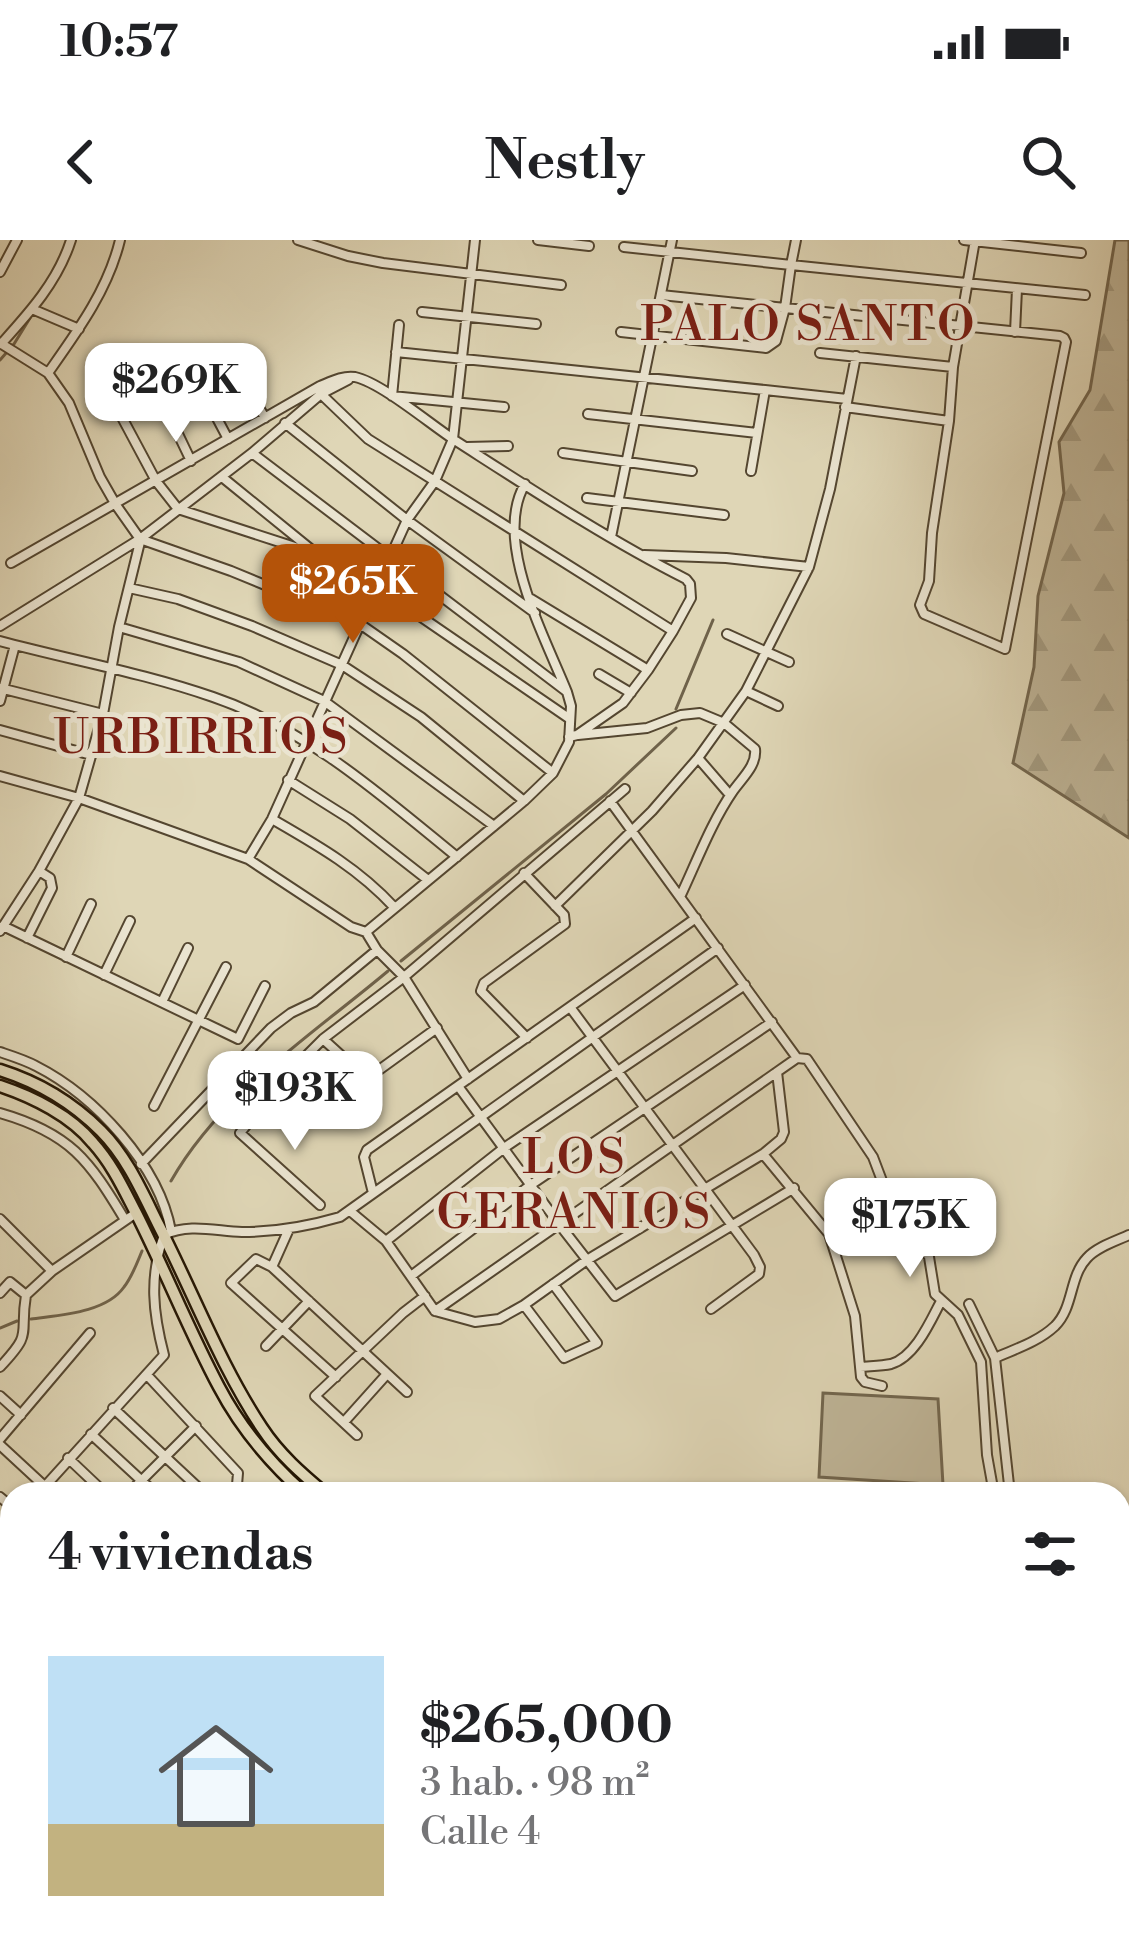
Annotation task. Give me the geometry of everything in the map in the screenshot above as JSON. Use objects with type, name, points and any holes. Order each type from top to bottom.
[{"type":"highway","points":[[0,1070],[71,1104],[104,1133],[123,1158],[167,1233],[235,1384],[265,1432],[312,1482]]},
{"type":"highway","points":[[0,1086],[62,1116],[92,1140],[118,1176],[131,1217],[157,1254],[230,1406],[250,1439],[291,1482]]},
{"type":"street","points":[[0,272],[17,240]]},
{"type":"street","points":[[71,240],[58,272],[0,344],[48,373],[69,403],[100,477],[140,539],[360,624],[553,773]]},
{"type":"street","points":[[48,373],[105,284],[120,240]]},
{"type":"street","points":[[298,240],[348,256],[561,285]]},
{"type":"street","points":[[248,859],[272,819],[407,520],[435,481],[453,439],[475,240]]},
{"type":"street","points":[[538,240],[589,246]]},
{"type":"street","points":[[621,332],[766,348],[776,340],[785,308],[796,240]]},
{"type":"street","points":[[661,296],[785,308],[959,326],[1015,332],[1060,336],[1066,342],[1005,649],[920,611],[929,581],[932,532],[949,421],[953,367],[959,326],[967,281],[971,241],[1082,253]]},
{"type":"street","points":[[611,537],[671,246]]},
{"type":"street","points":[[624,247],[671,246],[790,265],[1085,295]]},
{"type":"street","points":[[1015,332],[1017,289]]},
{"type":"street","points":[[32,309],[80,329]]},
{"type":"street","points":[[422,311],[536,324]]},
{"type":"street","points":[[392,396],[399,325]]},
{"type":"street","points":[[397,352],[765,390],[949,421]]},
{"type":"street","points":[[820,352],[953,367]]},
{"type":"street","points":[[229,355],[266,418]]},
{"type":"street","points":[[184,356],[228,440]]},
{"type":"street","points":[[554,906],[632,831],[698,758],[746,691],[808,567],[830,489],[856,356]]},
{"type":"street","points":[[146,367],[191,461]]},
{"type":"street","points":[[0,626],[140,539],[320,394],[355,377]]},
{"type":"street","points":[[11,563],[320,386],[355,377],[637,554],[686,579],[691,598],[623,703],[573,736],[553,773],[524,801],[366,932]]},
{"type":"street","points":[[102,380],[156,482],[178,509],[277,541],[376,586],[570,719]]},
{"type":"street","points":[[751,471],[765,390]]},
{"type":"street","points":[[320,394],[368,439],[673,631]]},
{"type":"street","points":[[392,396],[505,407]]},
{"type":"street","points":[[588,414],[757,433]]},
{"type":"street","points":[[285,423],[536,614]]},
{"type":"street","points":[[466,447],[508,446]]},
{"type":"street","points":[[253,452],[567,692]]},
{"type":"street","points":[[563,453],[692,471]]},
{"type":"street","points":[[221,477],[321,559]]},
{"type":"street","points":[[525,484],[517,497],[519,569],[567,692],[573,736]]},
{"type":"street","points":[[587,498],[724,515]]},
{"type":"street","points":[[140,539],[103,714],[79,798],[2,929],[238,1039],[266,986]]},
{"type":"street","points":[[637,554],[808,567]]},
{"type":"street","points":[[129,588],[178,599],[342,665],[421,717],[524,801]]},
{"type":"street","points":[[531,599],[648,670]]},
{"type":"street","points":[[119,627],[238,662],[324,701],[494,826]]},
{"type":"street","points":[[727,634],[789,662]]},
{"type":"street","points":[[0,641],[215,697],[306,741],[345,766],[457,857]]},
{"type":"street","points":[[0,700],[14,645]]},
{"type":"street","points":[[599,674],[631,693]]},
{"type":"street","points":[[2,689],[103,714]]},
{"type":"street","points":[[746,691],[778,706]]},
{"type":"street","points":[[573,736],[647,728],[700,713],[724,723],[755,749],[756,760],[710,832],[680,897]]},
{"type":"street","points":[[0,730],[91,755]]},
{"type":"street","points":[[698,758],[730,796]]},
{"type":"street","points":[[0,776],[79,798],[248,859],[351,927],[366,932],[404,977],[468,1079]]},
{"type":"street","points":[[288,780],[350,819],[429,881]]},
{"type":"street","points":[[320,1205],[240,1133],[323,1039],[404,977],[625,789]]},
{"type":"street","points":[[610,801],[797,1058]]},
{"type":"street","points":[[272,819],[369,880],[394,907]]},
{"type":"street","points":[[28,938],[52,889],[50,878],[39,871]]},
{"type":"street","points":[[524,873],[564,915],[563,927],[481,988],[484,997],[527,1037]]},
{"type":"street","points":[[66,957],[91,904]]},
{"type":"street","points":[[374,1193],[364,1157],[368,1150],[696,918]]},
{"type":"street","points":[[104,975],[130,921]]},
{"type":"street","points":[[162,1002],[188,948]]},
{"type":"street","points":[[167,1233],[182,1228],[243,1232],[290,1228],[340,1216],[718,948]]},
{"type":"street","points":[[141,1165],[271,1028],[314,1002],[377,950]]},
{"type":"street","points":[[154,1106],[226,967]]},
{"type":"street","points":[[386,1240],[504,1148],[745,985]]},
{"type":"street","points":[[570,1007],[754,1255],[760,1271],[711,1309]]},
{"type":"street","points":[[411,1276],[532,1184],[772,1022]]},
{"type":"street","points":[[265,1103],[299,1126],[437,1028]]},
{"type":"street","points":[[323,1039],[368,1080]]},
{"type":"street","points":[[0,1052],[35,1065],[110,1121],[152,1178],[168,1215],[152,1291],[164,1355],[48,1482]]},
{"type":"street","points":[[435,1311],[797,1058],[807,1059],[873,1156],[887,1194],[928,1257],[935,1294],[958,1315],[981,1362],[992,1482]]},
{"type":"street","points":[[293,1069],[332,1104]]},
{"type":"street","points":[[349,1210],[386,1240],[435,1311],[476,1322],[499,1319],[781,1139],[777,1072]]},
{"type":"street","points":[[458,1086],[615,1296],[794,1188]]},
{"type":"street","points":[[0,1367],[22,1343],[26,1295],[52,1270],[131,1217],[74,1148],[48,1130],[1,1116]]},
{"type":"street","points":[[763,1154],[820,1219],[836,1251],[855,1316],[862,1380],[882,1386]]},
{"type":"street","points":[[0,1219],[52,1270]]},
{"type":"street","points":[[272,1267],[290,1228]]},
{"type":"street","points":[[995,1358],[1055,1326],[1068,1309],[1077,1273],[1086,1259],[1129,1235]]},
{"type":"street","points":[[336,1377],[231,1283],[256,1259],[272,1267],[407,1392]]},
{"type":"street","points":[[0,1293],[10,1282],[26,1295]]},
{"type":"street","points":[[524,1305],[564,1358],[598,1343],[553,1284]]},
{"type":"street","points":[[357,1435],[315,1396],[425,1297]]},
{"type":"street","points":[[266,1346],[309,1301]]},
{"type":"street","points":[[860,1366],[900,1359],[927,1329],[941,1301]]},
{"type":"street","points":[[969,1304],[995,1358],[1009,1482]]},
{"type":"street","points":[[34,1482],[0,1442],[90,1333]]},
{"type":"street","points":[[344,1422],[387,1374]]},
{"type":"street","points":[[147,1376],[238,1473],[237,1482]]},
{"type":"street","points":[[0,1396],[21,1415]]},
{"type":"street","points":[[113,1408],[192,1482]]},
{"type":"street","points":[[91,1434],[140,1481],[196,1426]]},
{"type":"street","points":[[68,1459],[93,1482]]},
{"type":"green space","points":[[1115,240],[1129,240],[1129,838],[1013,763],[1034,667],[1038,596],[1064,493],[1059,442],[1090,390]]},
{"type":"green space","points":[[823,1393],[938,1399],[943,1482],[819,1477]]},
{"type":"waterway","points":[[0,360],[30,318]]},
{"type":"waterway","points":[[676,709],[713,620]]},
{"type":"waterway","points":[[401,961],[606,794],[676,728]]},
{"type":"waterway","points":[[171,1181],[215,1120],[242,1093],[388,971]]},
{"type":"waterway","points":[[31,1319],[81,1311],[116,1296],[142,1251]]},
{"type":"waterway","points":[[0,1328],[17,1321]]},
{"type":"district","name":"PALO SANTO","points":[[809,326]]},
{"type":"district","name":"URBIRRIOS","points":[[202,739]]},
{"type":"district","name":"LOS GERANIOS","points":[[575,1186]]}]
